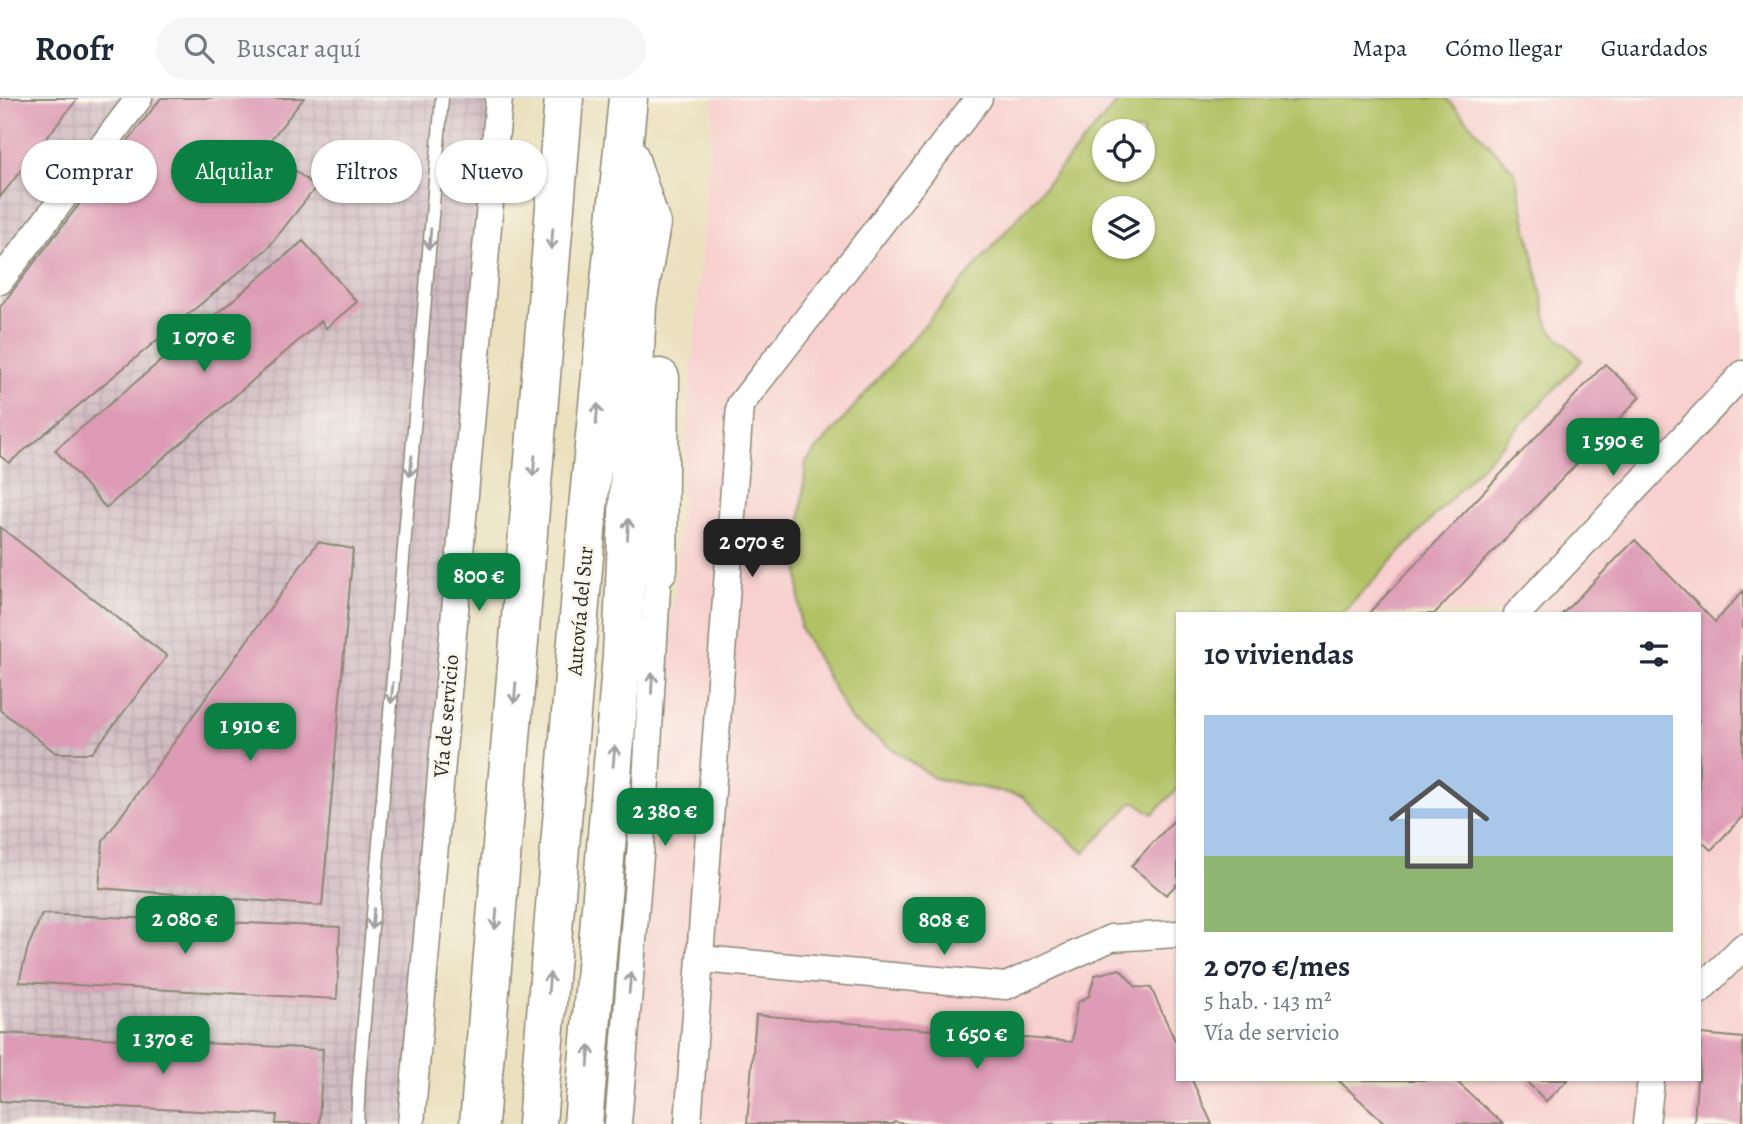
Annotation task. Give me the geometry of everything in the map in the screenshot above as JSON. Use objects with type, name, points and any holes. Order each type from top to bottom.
[{"type":"highway","points":[[479,1124],[564,98]]},
{"type":"highway","name":"Autovía del Sur","points":[[537,1124],[588,508],[628,98]]},
{"type":"highway","points":[[623,142],[651,224],[660,302],[658,569]]},
{"type":"highway","points":[[583,1124],[622,655],[638,304],[651,224]]},
{"type":"street","points":[[0,281],[139,98]]},
{"type":"street","name":"Vía de servicio","points":[[411,1124],[499,98]]},
{"type":"street","points":[[688,1124],[740,405],[979,98]]},
{"type":"street","points":[[1519,612],[1743,374]]},
{"type":"street","points":[[618,1124],[646,782],[658,569]]},
{"type":"street","points":[[701,960],[1006,986],[1111,938],[1176,934]]},
{"type":"street","points":[[1701,989],[1743,947]]},
{"type":"street","points":[[1646,1124],[1651,1081]]},
{"type":"lane","points":[[358,1124],[360,1066],[442,98]]},
{"type":"shaded area","points":[[0,98],[499,98],[495,140],[436,140],[436,203],[490,203],[411,1124],[0,1124]]},
{"type":"shaded area","points":[[714,98],[1743,98],[1743,1124],[631,1124]]},
{"type":"green space","points":[[1121,98],[1446,98],[1515,172],[1549,328],[1582,360],[1344,612],[1176,612],[1176,790],[1153,814],[1134,801],[1084,853],[1022,796],[934,778],[851,720],[800,627],[798,550],[806,462],[1092,132],[1092,182],[1155,182],[1155,119],[1103,119]]},
{"type":"building","points":[[0,98],[78,98],[45,140],[21,140],[21,170],[0,197]]},
{"type":"building","points":[[161,98],[304,98],[271,140],[171,140],[171,203],[297,203],[297,172],[311,183],[311,193],[267,249],[9,463],[0,456],[0,307],[80,203],[157,203],[157,140],[129,140]]},
{"type":"building","points":[[303,241],[357,302],[326,328],[321,321],[106,508],[55,450]]},
{"type":"building","points":[[1605,364],[1640,397],[1436,612],[1370,612]]},
{"type":"building","points":[[0,527],[167,656],[92,753],[56,753],[0,710]]},
{"type":"building","points":[[1635,540],[1715,622],[1743,591],[1743,816],[1711,850],[1701,841],[1701,612],[1564,612]]},
{"type":"building","points":[[318,542],[353,549],[322,906],[99,888],[103,841]]},
{"type":"building","points":[[1176,818],[1176,885],[1166,895],[1131,866]]},
{"type":"building","points":[[42,914],[340,927],[337,999],[19,982],[28,947]]},
{"type":"building","points":[[1120,969],[1136,987],[1151,988],[1176,1043],[1176,1081],[1192,1081],[1212,1124],[747,1124],[756,1015],[1072,1042],[1077,1003],[1089,996],[1095,975]]},
{"type":"building","points":[[0,1033],[323,1049],[319,1124],[276,1124],[277,1115],[0,1101]]},
{"type":"building","points":[[1701,1034],[1743,1038],[1743,1124],[1694,1124],[1697,1081],[1701,1081]]},
{"type":"building","points":[[1339,1081],[1456,1081],[1503,1124],[1386,1124]]},
{"type":"building","points":[[1526,1081],[1567,1081],[1546,1101]]}]
